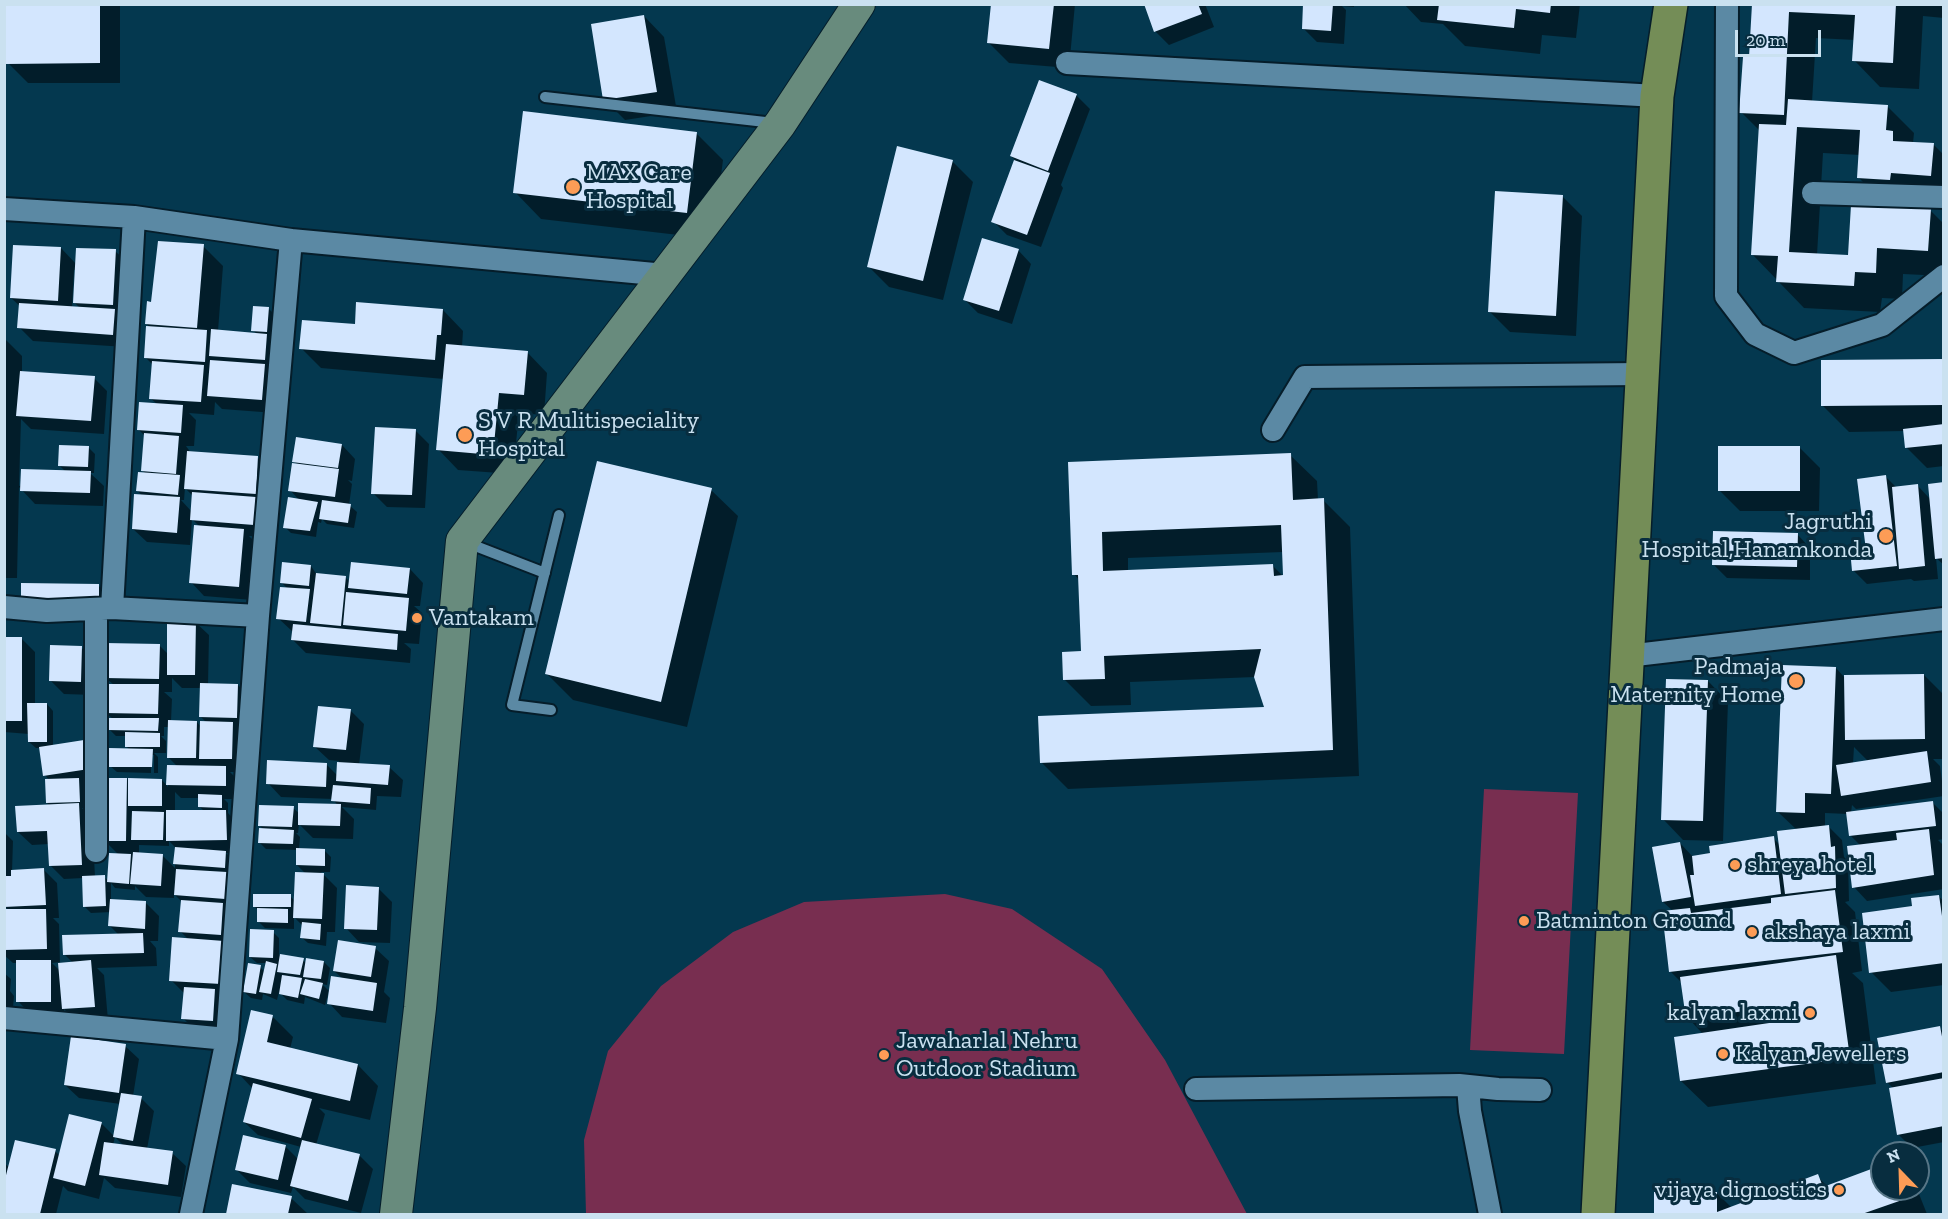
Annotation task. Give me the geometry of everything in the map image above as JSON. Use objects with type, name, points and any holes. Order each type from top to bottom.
[{"type":"main road","points":[[1649,4],[1657,96]]},
{"type":"main road","points":[[1598,1215],[1657,96],[1671,4]]},
{"type":"street","points":[[396,1215],[420,1008],[462,540],[780,124],[859,4]]},
{"type":"street","points":[[1726,4],[1726,296],[1755,334],[1794,352],[1882,325],[1944,276]]},
{"type":"street","points":[[1067,63],[1657,96]]},
{"type":"street","points":[[1813,193],[1944,196]]},
{"type":"street","points":[[4,209],[134,217],[291,240],[664,275]]},
{"type":"street","points":[[96,851],[104,609],[134,217]]},
{"type":"street","points":[[191,1215],[227,1039],[258,616],[291,240]]},
{"type":"street","points":[[1274,430],[1305,377],[1642,374]]},
{"type":"street","points":[[4,607],[47,611],[104,609],[258,616]]},
{"type":"street","points":[[1627,656],[1944,619]]},
{"type":"street","points":[[4,1018],[227,1039]]},
{"type":"street","points":[[1196,1089],[1468,1086],[1540,1090]]},
{"type":"street","points":[[1468,1086],[1470,1111],[1490,1215]]},
{"type":"lane","points":[[545,97],[780,124]]},
{"type":"lane","points":[[551,710],[512,705],[560,515]]},
{"type":"lane","points":[[462,540],[545,573]]},
{"type":"shaded area","name":"Batminton Ground","points":[[1484,789],[1578,793],[1564,1054],[1470,1050]]},
{"type":"shaded area","name":"Jawaharlal Nehru Outdoor Stadium","points":[[945,894],[1012,909],[1102,969],[1165,1060],[1247,1214],[586,1214],[584,1140],[608,1051],[661,986],[733,932],[804,902]]},
{"type":"building","points":[[6,4],[100,4],[100,63],[6,64]]},
{"type":"building","points":[[991,4],[1054,4],[1049,49],[987,43]]},
{"type":"building","points":[[1144,4],[1198,4],[1202,14],[1154,32]]},
{"type":"building","points":[[1303,4],[1333,4],[1331,31],[1302,29]]},
{"type":"building","points":[[1439,4],[1551,4],[1550,13],[1516,9],[1514,28],[1437,20]]},
{"type":"building","points":[[1752,4],[1896,4],[1893,63],[1852,61],[1855,15],[1789,12],[1784,115],[1739,113],[1743,57],[1749,57]]},
{"type":"building","points":[[644,15],[657,92],[603,100],[591,24]]},
{"type":"building","points":[[1039,80],[1077,94],[1048,171],[1010,156]]},
{"type":"building","points":[[1788,99],[1888,105],[1886,130],[1893,131],[1893,141],[1934,143],[1931,176],[1891,173],[1890,180],[1857,178],[1860,130],[1797,127],[1789,252],[1848,255],[1851,205],[1931,209],[1928,251],[1877,248],[1876,273],[1855,272],[1854,286],[1776,282],[1778,256],[1751,255],[1759,124],[1786,125]]},
{"type":"building","points":[[523,111],[697,132],[687,213],[513,193]]},
{"type":"building","points":[[897,146],[953,160],[923,281],[867,267]]},
{"type":"building","points":[[1014,160],[1050,173],[1027,235],[991,222]]},
{"type":"building","points":[[1495,191],[1563,195],[1556,316],[1488,312]]},
{"type":"building","points":[[982,238],[1019,249],[999,311],[963,300]]},
{"type":"building","points":[[158,241],[204,244],[197,328],[145,324],[147,301],[151,302]]},
{"type":"building","points":[[13,245],[61,247],[58,301],[10,298]]},
{"type":"building","points":[[76,248],[116,249],[113,305],[73,303]]},
{"type":"building","points":[[356,302],[443,309],[441,335],[437,335],[435,360],[299,349],[302,320],[355,324]]},
{"type":"building","points":[[19,303],[115,309],[113,335],[17,328]]},
{"type":"building","points":[[253,306],[269,307],[267,332],[251,331]]},
{"type":"building","points":[[146,326],[207,330],[205,362],[144,358]]},
{"type":"building","points":[[211,329],[267,334],[265,360],[209,356]]},
{"type":"building","points":[[446,344],[528,351],[524,395],[499,393],[493,455],[436,450]]},
{"type":"building","points":[[1944,359],[1944,405],[1821,406],[1821,360]]},
{"type":"building","points":[[210,360],[265,364],[262,400],[207,396]]},
{"type":"building","points":[[152,361],[204,365],[201,402],[149,399]]},
{"type":"building","points":[[20,371],[95,376],[91,421],[16,416]]},
{"type":"building","points":[[139,402],[183,405],[181,433],[137,430]]},
{"type":"building","points":[[1944,424],[1944,444],[1905,448],[1903,429]]},
{"type":"building","points":[[375,427],[416,429],[412,495],[371,494]]},
{"type":"building","points":[[144,433],[179,436],[176,474],[141,471]]},
{"type":"building","points":[[296,437],[342,444],[338,468],[292,462]]},
{"type":"building","points":[[59,445],[89,446],[88,467],[58,466]]},
{"type":"building","points":[[1718,446],[1800,446],[1800,491],[1718,491]]},
{"type":"building","points":[[187,451],[258,456],[256,494],[184,489]]},
{"type":"building","points":[[1291,453],[1293,500],[1324,498],[1333,750],[1040,763],[1038,716],[1264,707],[1254,677],[1261,649],[1104,656],[1105,679],[1063,680],[1062,652],[1081,651],[1078,575],[1072,575],[1068,462]],"holes":[[[1281,525],[1283,575],[1274,576],[1273,564],[1103,571],[1102,532]]]},
{"type":"building","points":[[597,461],[712,488],[661,702],[545,674]]},
{"type":"building","points":[[292,463],[339,469],[335,497],[288,491]]},
{"type":"building","points":[[21,469],[91,471],[90,493],[20,491]]},
{"type":"building","points":[[138,472],[180,475],[178,495],[136,491]]},
{"type":"building","points":[[1886,475],[1897,566],[1852,571],[1851,560],[1867,558],[1857,479]]},
{"type":"building","points":[[1944,482],[1944,558],[1935,559],[1928,484]]},
{"type":"building","points":[[1918,484],[1925,566],[1899,569],[1892,487]]},
{"type":"building","points":[[192,492],[256,497],[254,525],[190,520]]},
{"type":"building","points":[[134,494],[180,497],[177,533],[132,529]]},
{"type":"building","points":[[288,497],[318,502],[310,531],[283,528]]},
{"type":"building","points":[[322,500],[351,504],[348,523],[319,519]]},
{"type":"building","points":[[194,525],[244,529],[239,587],[189,583]]},
{"type":"building","points":[[1713,531],[1798,533],[1797,567],[1712,565]]},
{"type":"building","points":[[282,562],[311,565],[309,586],[280,583]]},
{"type":"building","points":[[351,562],[410,568],[407,594],[348,588]]},
{"type":"building","points":[[316,573],[346,576],[341,626],[310,623]]},
{"type":"building","points":[[21,583],[99,584],[99,603],[21,602]]},
{"type":"building","points":[[280,587],[310,589],[306,622],[276,619]]},
{"type":"building","points":[[346,592],[409,598],[406,631],[343,625]]},
{"type":"building","points":[[167,620],[196,620],[195,675],[167,675]]},
{"type":"building","points":[[293,624],[398,634],[397,650],[291,640]]},
{"type":"building","points":[[4,637],[22,637],[22,721],[4,721]]},
{"type":"building","points":[[105,643],[160,644],[159,679],[105,678]]},
{"type":"building","points":[[50,645],[82,646],[81,682],[49,681]]},
{"type":"building","points":[[1782,665],[1836,667],[1831,794],[1805,793],[1805,813],[1776,812]]},
{"type":"building","points":[[1924,674],[1925,739],[1845,740],[1844,675]]},
{"type":"building","points":[[1666,679],[1708,680],[1703,821],[1661,820]]},
{"type":"building","points":[[200,683],[238,684],[237,718],[199,717]]},
{"type":"building","points":[[106,684],[159,684],[158,714],[105,713]]},
{"type":"building","points":[[27,703],[47,703],[47,742],[28,742]]},
{"type":"building","points":[[318,706],[351,709],[346,750],[313,747]]},
{"type":"building","points":[[108,718],[159,718],[158,731],[108,730]]},
{"type":"building","points":[[168,720],[197,721],[196,758],[167,758]]},
{"type":"building","points":[[200,721],[233,722],[232,759],[199,759]]},
{"type":"building","points":[[125,732],[160,733],[160,747],[125,747]]},
{"type":"building","points":[[84,740],[89,769],[43,776],[39,747]]},
{"type":"building","points":[[109,748],[153,749],[152,767],[109,767]]},
{"type":"building","points":[[1927,751],[1931,782],[1841,796],[1836,765]]},
{"type":"building","points":[[267,760],[327,763],[326,787],[266,784]]},
{"type":"building","points":[[337,762],[390,765],[388,785],[336,781]]},
{"type":"building","points":[[167,765],[226,766],[226,786],[166,785]]},
{"type":"building","points":[[79,778],[80,802],[46,803],[45,779]]},
{"type":"building","points":[[105,778],[127,778],[126,841],[104,841]]},
{"type":"building","points":[[128,778],[162,779],[162,806],[128,806]]},
{"type":"building","points":[[333,785],[371,788],[370,804],[331,801]]},
{"type":"building","points":[[198,794],[222,795],[222,808],[198,807]]},
{"type":"building","points":[[1933,801],[1936,826],[1849,836],[1846,812]]},
{"type":"building","points":[[79,803],[82,865],[49,866],[47,831],[17,832],[15,806]]},
{"type":"building","points":[[298,803],[341,804],[340,826],[298,825]]},
{"type":"building","points":[[259,805],[294,806],[292,827],[258,826]]},
{"type":"building","points":[[166,810],[226,810],[227,840],[166,841]]},
{"type":"building","points":[[132,811],[164,812],[163,840],[131,840]]},
{"type":"building","points":[[1829,825],[1831,847],[1835,846],[1836,888],[1785,894],[1777,831]]},
{"type":"building","points":[[259,828],[294,830],[293,844],[258,843]]},
{"type":"building","points":[[1929,829],[1934,875],[1852,888],[1847,846],[1897,840],[1896,833]]},
{"type":"building","name":"shreya hotel","points":[[1774,836],[1781,894],[1695,906],[1690,875],[1694,875],[1692,856],[1710,853],[1709,846]]},
{"type":"building","points":[[1680,842],[1691,897],[1662,902],[1652,847]]},
{"type":"building","points":[[175,847],[226,851],[225,868],[173,864]]},
{"type":"building","points":[[296,848],[325,849],[325,866],[296,865]]},
{"type":"building","points":[[133,852],[163,854],[161,886],[130,884]]},
{"type":"building","points":[[109,853],[131,854],[129,884],[107,882]]},
{"type":"building","points":[[44,868],[46,905],[4,907],[4,876],[11,876],[11,870]]},
{"type":"building","points":[[176,869],[227,872],[225,899],[174,895]]},
{"type":"building","points":[[295,872],[324,873],[322,919],[293,918]]},
{"type":"building","points":[[105,875],[106,906],[83,907],[82,876]]},
{"type":"building","points":[[346,885],[379,887],[377,930],[344,929]]},
{"type":"building","name":"akshaya laxmi","points":[[1835,890],[1843,952],[1669,972],[1662,911],[1690,908],[1691,913],[1771,903],[1771,898]]},
{"type":"building","points":[[253,894],[291,894],[291,907],[253,907]]},
{"type":"building","points":[[1939,895],[1944,930],[1944,963],[1869,973],[1862,913],[1912,906],[1911,898]]},
{"type":"building","points":[[110,899],[146,901],[145,929],[108,926]]},
{"type":"building","points":[[181,900],[223,903],[221,935],[178,932]]},
{"type":"building","points":[[257,908],[288,909],[288,923],[257,922]]},
{"type":"building","points":[[4,909],[46,909],[47,949],[4,950]]},
{"type":"building","points":[[302,922],[321,924],[320,940],[300,938]]},
{"type":"building","points":[[250,929],[274,930],[273,958],[249,957]]},
{"type":"building","points":[[143,933],[144,953],[63,955],[62,935]]},
{"type":"building","points":[[172,937],[224,941],[221,984],[169,981]]},
{"type":"building","points":[[338,940],[376,946],[371,977],[333,971]]},
{"type":"building","points":[[280,954],[304,958],[300,975],[277,972]]},
{"type":"building","name":"kalyan laxmi","points":[[1836,955],[1850,1058],[1680,1081],[1674,1037],[1776,1022],[1774,1007],[1686,1019],[1680,977]]},
{"type":"building","points":[[306,958],[324,961],[321,979],[303,977]]},
{"type":"building","points":[[16,960],[51,960],[51,1002],[16,1002]]},
{"type":"building","points":[[91,960],[95,1007],[62,1009],[58,963]]},
{"type":"building","points":[[266,961],[277,964],[271,994],[259,992]]},
{"type":"building","points":[[248,963],[261,965],[256,994],[243,992]]},
{"type":"building","points":[[282,975],[302,978],[298,998],[279,994]]},
{"type":"building","points":[[331,976],[377,983],[373,1011],[327,1004]]},
{"type":"building","points":[[305,979],[323,983],[319,999],[300,994]]},
{"type":"building","points":[[184,987],[215,989],[213,1021],[181,1019]]},
{"type":"building","points":[[251,1010],[273,1015],[267,1042],[358,1064],[350,1101],[236,1074]]},
{"type":"building","points":[[1940,1026],[1944,1047],[1944,1072],[1886,1083],[1877,1038]]},
{"type":"building","points":[[71,1036],[126,1044],[119,1093],[64,1085]]},
{"type":"building","points":[[1944,1078],[1944,1126],[1897,1135],[1889,1088]]},
{"type":"building","points":[[253,1083],[312,1099],[301,1138],[243,1122]]},
{"type":"building","points":[[121,1093],[142,1096],[133,1141],[113,1137]]},
{"type":"building","points":[[69,1114],[102,1122],[85,1186],[53,1178]]},
{"type":"building","points":[[243,1135],[286,1145],[278,1180],[235,1170]]},
{"type":"building","points":[[15,1140],[56,1149],[40,1214],[4,1214],[4,1183]]},
{"type":"building","points":[[302,1140],[360,1154],[348,1201],[290,1186]]},
{"type":"building","points":[[104,1142],[173,1151],[168,1185],[99,1175]]},
{"type":"building","name":"vijaya dignostics","points":[[1870,1169],[1870,1201],[1899,1201],[1862,1214],[1654,1214],[1654,1192],[1717,1192],[1717,1212],[1818,1174],[1823,1187]]},
{"type":"building","points":[[232,1184],[292,1196],[288,1214],[226,1214]]},
{"type":"place","name":"MAX Care Hospital","points":[[573,187]]},
{"type":"place","name":"S V R Mulitispeciality Hospital","points":[[465,435]]},
{"type":"place","name":"Jagruthi Hospital,Hanamkonda","points":[[1886,536]]},
{"type":"place","name":"Vantakam","points":[[417,618]]},
{"type":"place","name":"Padmaja Maternity Home","points":[[1796,681]]},
{"type":"place","name":"shreya hotel","points":[[1735,865]]},
{"type":"place","name":"Batminton Ground","points":[[1524,921]]},
{"type":"place","name":"akshaya laxmi","points":[[1752,932]]},
{"type":"place","name":"kalyan laxmi","points":[[1810,1013]]},
{"type":"place","name":"Kalyan Jewellers","points":[[1723,1054]]},
{"type":"place","name":"Jawaharlal Nehru Outdoor Stadium","points":[[884,1055]]},
{"type":"place","name":"vijaya dignostics","points":[[1839,1190]]}]
